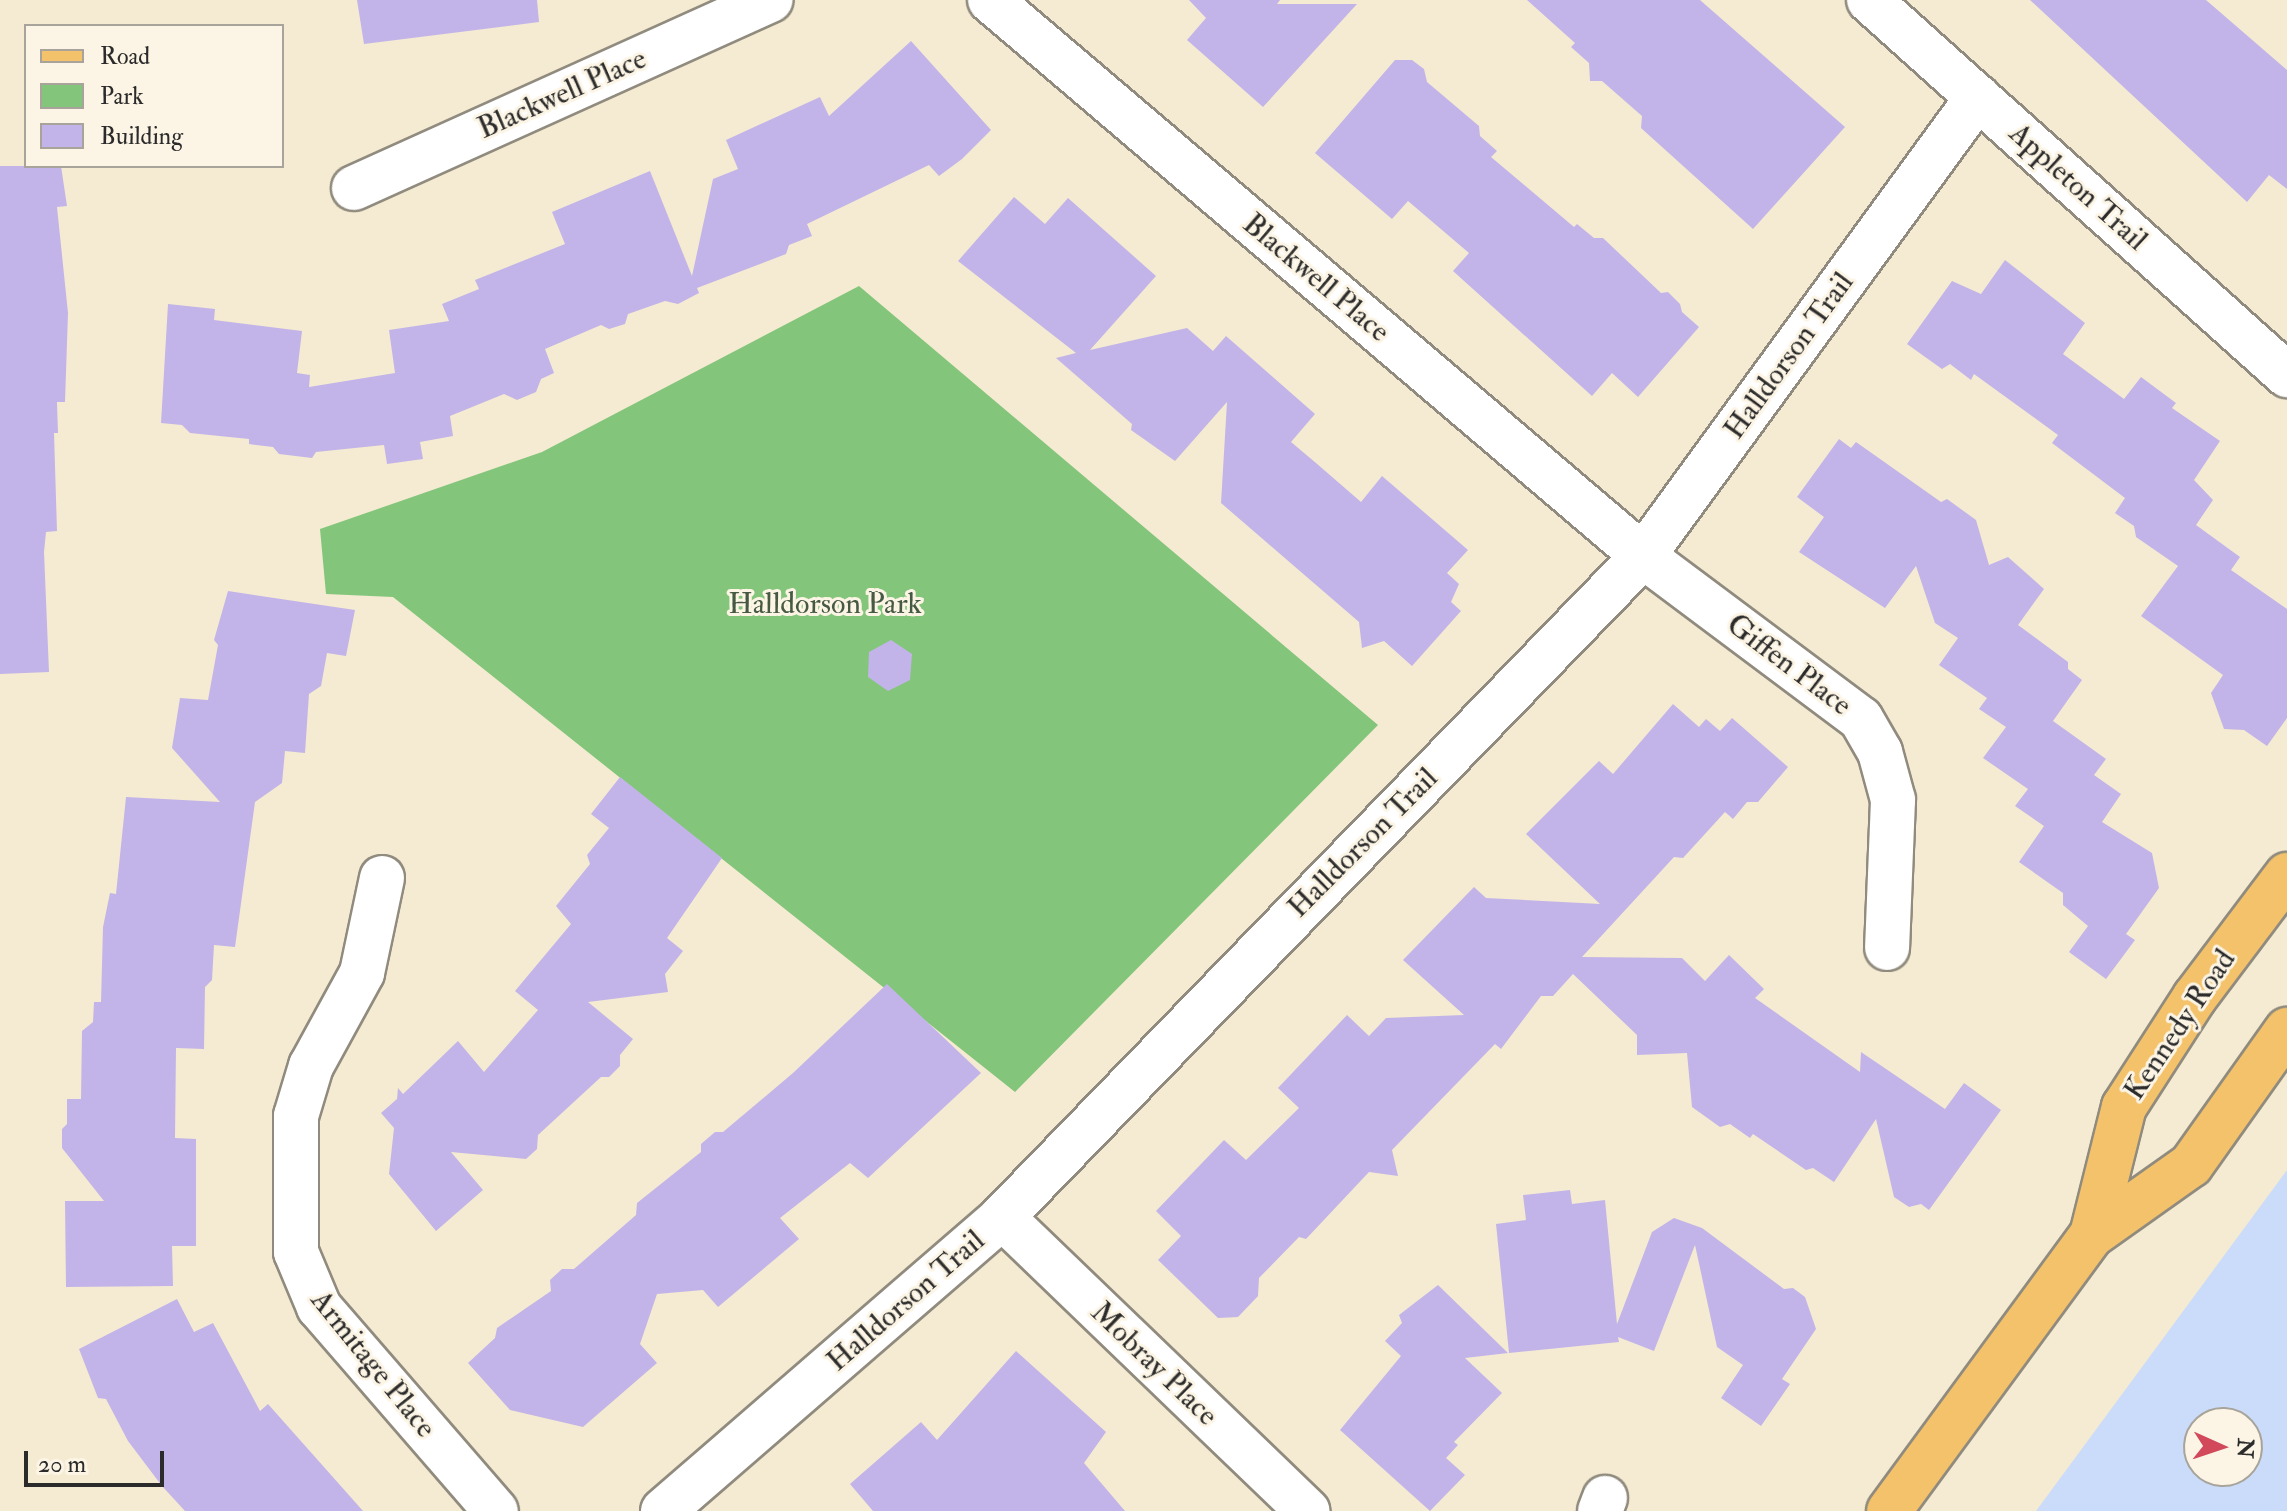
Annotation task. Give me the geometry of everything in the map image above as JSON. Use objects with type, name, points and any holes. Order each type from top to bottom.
[{"type":"main road","name":"Kennedy Road","points":[[2092,1235],[2124,1107],[2195,997],[2287,875]]},
{"type":"main road","name":"Kennedy Road","points":[[1889,1511],[2092,1235],[2191,1165],[2287,1030]]},
{"type":"street","name":"Blackwell Place","points":[[354,188],[770,0]]},
{"type":"street","name":"Blackwell Place","points":[[990,0],[1643,556]]},
{"type":"street","name":"Appleton Trail","points":[[1869,0],[2287,375]]},
{"type":"street","name":"Halldorson Trail","points":[[663,1511],[1002,1217],[1643,556],[1978,97]]},
{"type":"street","name":"Giffen Place","points":[[1643,556],[1861,719],[1880,752],[1893,800],[1887,948]]},
{"type":"street","name":"Armitage Place","points":[[382,878],[362,973],[311,1066],[296,1116],[296,1252],[319,1307],[496,1511]]},
{"type":"street","name":"Mobray Place","points":[[1002,1217],[1307,1511]]},
{"type":"shaded area","points":[[2287,1170],[2287,1511],[2036,1511]]},
{"type":"green space","name":"Halldorson Park","points":[[859,286],[1378,725],[1015,1092],[393,597],[326,594],[320,529],[542,452]]},
{"type":"building","points":[[357,0],[537,0],[539,22],[364,44]]},
{"type":"building","points":[[1189,0],[1357,4],[1263,107],[1187,40],[1206,18]]},
{"type":"building","points":[[1527,0],[1700,0],[1845,127],[1753,229],[1641,128],[1642,116],[1602,81],[1590,81],[1589,63],[1571,47],[1575,43]]},
{"type":"building","points":[[2030,0],[2206,0],[2287,70],[2287,189],[2269,175],[2247,202]]},
{"type":"building","points":[[911,41],[991,130],[962,159],[939,176],[929,165],[807,224],[812,236],[789,245],[786,254],[697,288],[699,293],[678,304],[665,301],[628,314],[625,324],[609,329],[601,325],[545,349],[554,373],[541,379],[536,392],[517,400],[504,394],[450,416],[453,436],[420,442],[423,459],[387,464],[384,445],[316,452],[312,458],[279,454],[273,447],[249,444],[249,439],[190,433],[182,425],[161,423],[168,304],[215,309],[214,320],[302,331],[297,373],[310,375],[309,387],[395,373],[389,330],[449,321],[442,304],[479,289],[475,280],[565,244],[552,212],[650,171],[692,276],[713,179],[738,169],[726,140],[820,97],[829,116]]},
{"type":"building","points":[[1395,60],[1412,60],[1424,69],[1427,82],[1479,126],[1480,136],[1497,151],[1491,157],[1574,227],[1577,224],[1594,238],[1603,238],[1661,293],[1668,292],[1680,304],[1682,312],[1699,327],[1638,397],[1612,373],[1592,396],[1453,271],[1469,253],[1408,201],[1392,219],[1315,153]]},
{"type":"building","points":[[0,166],[61,168],[67,206],[57,207],[68,313],[65,402],[57,402],[58,433],[54,433],[57,531],[46,532],[44,552],[49,672],[0,674]]},
{"type":"building","points":[[1014,197],[1045,224],[1068,198],[1156,276],[1090,350],[1187,328],[1213,351],[1226,336],[1315,414],[1291,442],[1361,502],[1382,476],[1468,550],[1447,573],[1459,584],[1451,602],[1461,611],[1412,666],[1384,641],[1362,648],[1359,622],[1221,503],[1227,402],[1175,461],[1131,430],[1132,424],[1056,358],[1076,353],[958,261]]},
{"type":"building","points":[[2005,260],[2085,323],[2063,354],[2124,399],[2141,377],[2176,403],[2172,408],[2220,441],[2194,480],[2213,500],[2196,525],[2240,557],[2231,570],[2287,609],[2287,718],[2267,746],[2244,730],[2224,729],[2211,693],[2223,675],[2141,616],[2178,566],[2136,537],[2134,526],[2115,513],[2125,498],[2052,443],[2058,435],[1974,374],[1971,380],[1950,364],[1942,369],[1907,344],[1952,281],[1981,294]]},
{"type":"building","points":[[1839,439],[1851,448],[1856,442],[1941,502],[1947,499],[1976,520],[1989,565],[2008,557],[2044,589],[2018,625],[2068,662],[2068,669],[2082,680],[2053,721],[2106,759],[2094,775],[2121,794],[2102,822],[2152,853],[2159,888],[2126,934],[2135,940],[2106,979],[2069,952],[2088,926],[2063,905],[2063,893],[2019,862],[2044,826],[2015,806],[2028,789],[1983,758],[2006,727],[1979,709],[1987,698],[1939,665],[1958,638],[1935,623],[1916,566],[1885,608],[1799,552],[1824,517],[1797,497]]},
{"type":"building","points":[[228,591],[355,610],[346,656],[327,653],[321,686],[309,694],[305,753],[285,751],[282,783],[255,802],[235,947],[214,945],[212,980],[205,987],[204,1049],[176,1048],[175,1138],[196,1139],[196,1246],[172,1246],[173,1286],[66,1287],[65,1201],[104,1201],[62,1148],[62,1129],[67,1124],[67,1099],[81,1099],[82,1031],[93,1022],[94,1002],[101,1002],[103,927],[110,893],[116,894],[126,797],[220,802],[172,748],[180,698],[208,700],[218,645],[214,640]]},
{"type":"building","points":[[891,640],[912,654],[910,680],[888,691],[868,677],[869,652]]},
{"type":"building","points":[[1673,704],[1699,727],[1706,719],[1720,731],[1732,718],[1788,767],[1758,802],[1747,802],[1733,819],[1725,812],[1683,858],[1674,857],[1582,957],[1682,958],[1705,981],[1729,955],[1764,989],[1755,998],[1860,1072],[1861,1052],[1945,1109],[1964,1083],[2001,1110],[1929,1210],[1921,1204],[1909,1207],[1894,1197],[1876,1119],[1834,1182],[1813,1168],[1806,1170],[1753,1134],[1750,1138],[1730,1124],[1720,1127],[1692,1107],[1687,1053],[1637,1055],[1637,1035],[1573,974],[1553,996],[1541,996],[1501,1049],[1495,1044],[1392,1150],[1398,1176],[1369,1172],[1306,1239],[1299,1237],[1259,1278],[1258,1296],[1238,1317],[1218,1318],[1158,1260],[1181,1236],[1156,1211],[1224,1140],[1246,1160],[1299,1108],[1278,1088],[1347,1015],[1369,1036],[1386,1018],[1464,1015],[1403,960],[1474,887],[1486,898],[1600,904],[1526,834],[1599,761],[1613,774]]},
{"type":"building","points":[[620,777],[722,858],[667,938],[683,951],[665,974],[668,992],[588,1002],[633,1039],[620,1055],[620,1066],[609,1077],[601,1077],[538,1135],[537,1149],[526,1159],[451,1152],[483,1190],[436,1231],[389,1174],[394,1128],[381,1113],[397,1099],[398,1088],[403,1094],[458,1041],[484,1072],[538,1010],[515,991],[571,924],[556,906],[590,864],[587,855],[609,828],[591,814]]},
{"type":"building","points":[[887,984],[981,1073],[868,1178],[850,1163],[780,1218],[799,1239],[718,1307],[703,1290],[657,1294],[640,1344],[657,1363],[583,1427],[510,1410],[468,1363],[495,1338],[497,1328],[551,1291],[550,1280],[562,1269],[574,1269],[636,1215],[637,1203],[701,1152],[701,1144],[715,1132],[723,1132],[793,1073]]},
{"type":"building","points":[[1570,1190],[1572,1204],[1605,1200],[1617,1324],[1652,1232],[1674,1218],[1702,1228],[1784,1289],[1793,1288],[1805,1297],[1816,1329],[1782,1379],[1790,1384],[1761,1426],[1721,1398],[1743,1365],[1717,1347],[1695,1245],[1654,1351],[1618,1337],[1619,1342],[1509,1353],[1496,1224],[1526,1220],[1523,1195]]},
{"type":"building","points":[[1438,1285],[1508,1353],[1465,1358],[1502,1393],[1454,1442],[1458,1445],[1446,1458],[1465,1475],[1430,1511],[1340,1430],[1401,1356],[1385,1341],[1402,1323],[1399,1315]]},
{"type":"building","points":[[177,1299],[194,1332],[213,1323],[260,1411],[268,1404],[363,1511],[185,1511],[162,1486],[128,1441],[106,1399],[98,1398],[79,1349]]},
{"type":"building","points":[[1016,1351],[1106,1432],[1084,1463],[1125,1511],[873,1511],[850,1484],[921,1422],[937,1440]]}]
